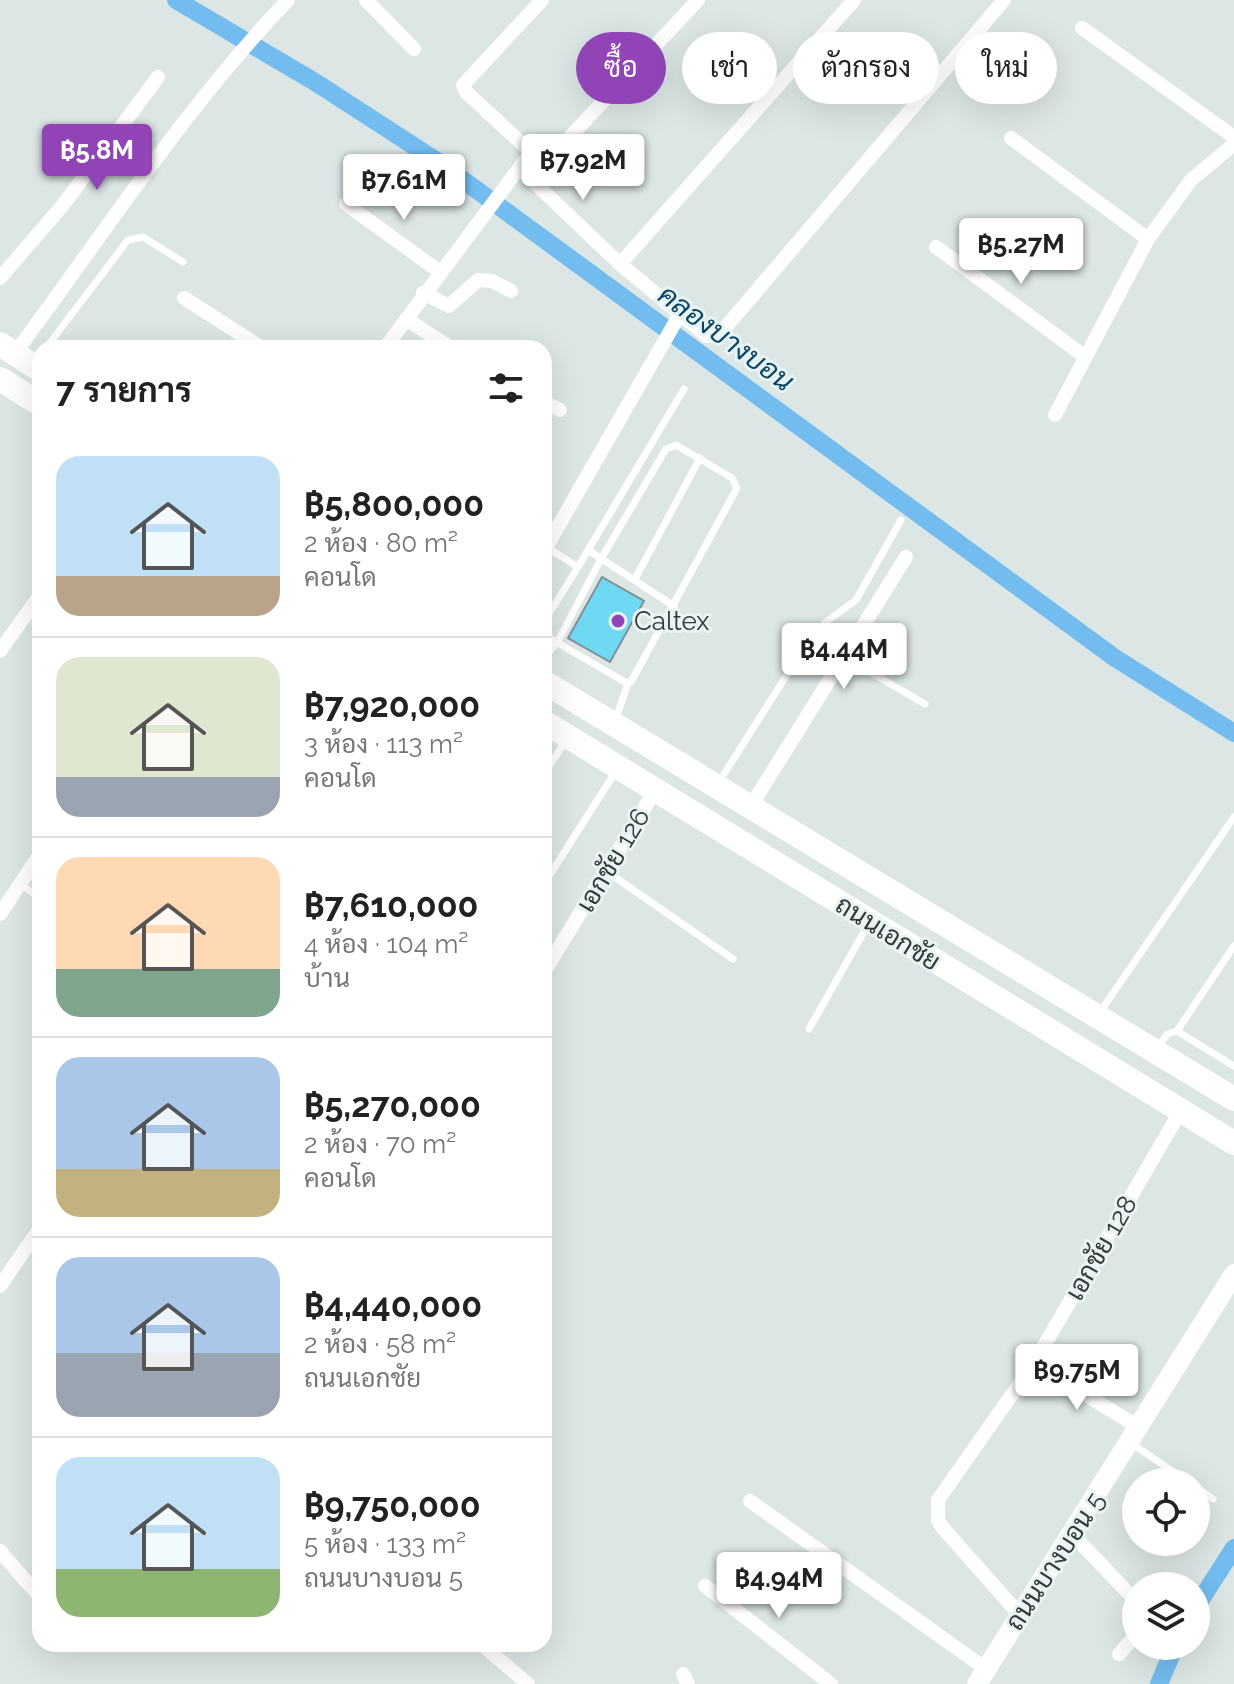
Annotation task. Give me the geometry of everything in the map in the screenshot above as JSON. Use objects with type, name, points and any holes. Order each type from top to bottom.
[{"type":"main road","points":[[0,379],[32,399]]},
{"type":"main road","name":"ถนนเอกชัย","points":[[552,687],[1234,1099]]},
{"type":"main road","name":"ถนนเอกชัย","points":[[552,727],[1234,1143]]},
{"type":"main road","points":[[918,952],[940,921]]},
{"type":"main road","name":"ถนนบางบอน 5","points":[[981,1677],[1234,1274]]},
{"type":"street","points":[[38,340],[109,220],[259,30],[288,0]]},
{"type":"street","points":[[366,0],[414,49]]},
{"type":"street","points":[[542,0],[463,85],[466,92],[531,152],[545,157],[553,155],[698,0]]},
{"type":"street","points":[[620,264],[854,0]]},
{"type":"street","points":[[519,168],[677,320],[707,336],[719,335],[1004,0]]},
{"type":"street","points":[[1082,28],[1234,137]]},
{"type":"street","points":[[0,278],[63,205],[158,77]]},
{"type":"street","points":[[1011,138],[1148,239]]},
{"type":"street","points":[[1055,415],[1148,239],[1191,180],[1234,144]]},
{"type":"street","points":[[391,340],[531,152]]},
{"type":"street","points":[[346,204],[440,272]]},
{"type":"street","points":[[936,247],[1084,356]]},
{"type":"street","points":[[423,293],[449,306],[478,280],[492,281],[511,291]]},
{"type":"street","points":[[184,298],[250,340]]},
{"type":"street","points":[[406,319],[439,340]]},
{"type":"street","points":[[552,537],[677,320]]},
{"type":"street","points":[[552,406],[560,410]]},
{"type":"street","points":[[751,806],[906,557]]},
{"type":"street","points":[[0,651],[32,606]]},
{"type":"street","name":"เอกชัย 126","points":[[552,959],[656,789]]},
{"type":"street","points":[[0,914],[32,866]]},
{"type":"street","name":"เอกชัย 128","points":[[1020,1615],[942,1527],[937,1513],[938,1500],[1034,1363],[1180,1112]]},
{"type":"street","points":[[0,1286],[32,1240]]},
{"type":"street","points":[[1034,1363],[1135,1436]]},
{"type":"street","points":[[750,1501],[981,1677]]},
{"type":"street","points":[[1071,1533],[1122,1586]]},
{"type":"street","points":[[0,1551],[32,1588]]},
{"type":"street","points":[[705,1586],[831,1684]]},
{"type":"street","points":[[1119,1654],[1122,1651]]},
{"type":"street","points":[[490,1652],[528,1684]]},
{"type":"lane","points":[[43,340],[128,240],[143,237],[183,262]]},
{"type":"lane","points":[[552,609],[684,389]]},
{"type":"lane","points":[[552,649],[666,449],[676,445],[732,478],[737,488],[674,606],[628,683],[615,723]]},
{"type":"lane","points":[[635,579],[700,458]]},
{"type":"lane","points":[[717,784],[809,640],[856,600],[901,520]]},
{"type":"lane","points":[[588,550],[674,606]]},
{"type":"lane","points":[[552,553],[578,567]]},
{"type":"lane","points":[[552,640],[628,683]]},
{"type":"lane","points":[[843,657],[925,704]]},
{"type":"lane","points":[[552,762],[568,737]]},
{"type":"lane","points":[[552,872],[620,766]]},
{"type":"lane","points":[[1096,1017],[1234,817]]},
{"type":"lane","points":[[606,871],[733,959]]},
{"type":"lane","points":[[20,884],[32,892]]},
{"type":"lane","points":[[809,1029],[870,921]]},
{"type":"lane","points":[[1155,1052],[1167,1034],[1177,1031],[1234,946]]},
{"type":"lane","points":[[1177,1031],[1234,1066]]},
{"type":"lane","points":[[1135,1436],[1172,1468]]},
{"type":"building","points":[[602,577],[644,601],[610,662],[568,638]]},
{"type":"waterway","name":"คลองบางบอน","points":[[176,0],[315,82],[440,163],[1115,658],[1234,733]]},
{"type":"waterway","points":[[1210,1585],[1234,1548]]},
{"type":"waterway","points":[[1159,1684],[1169,1660]]},
{"type":"place","name":"Caltex","points":[[618,621]]}]
